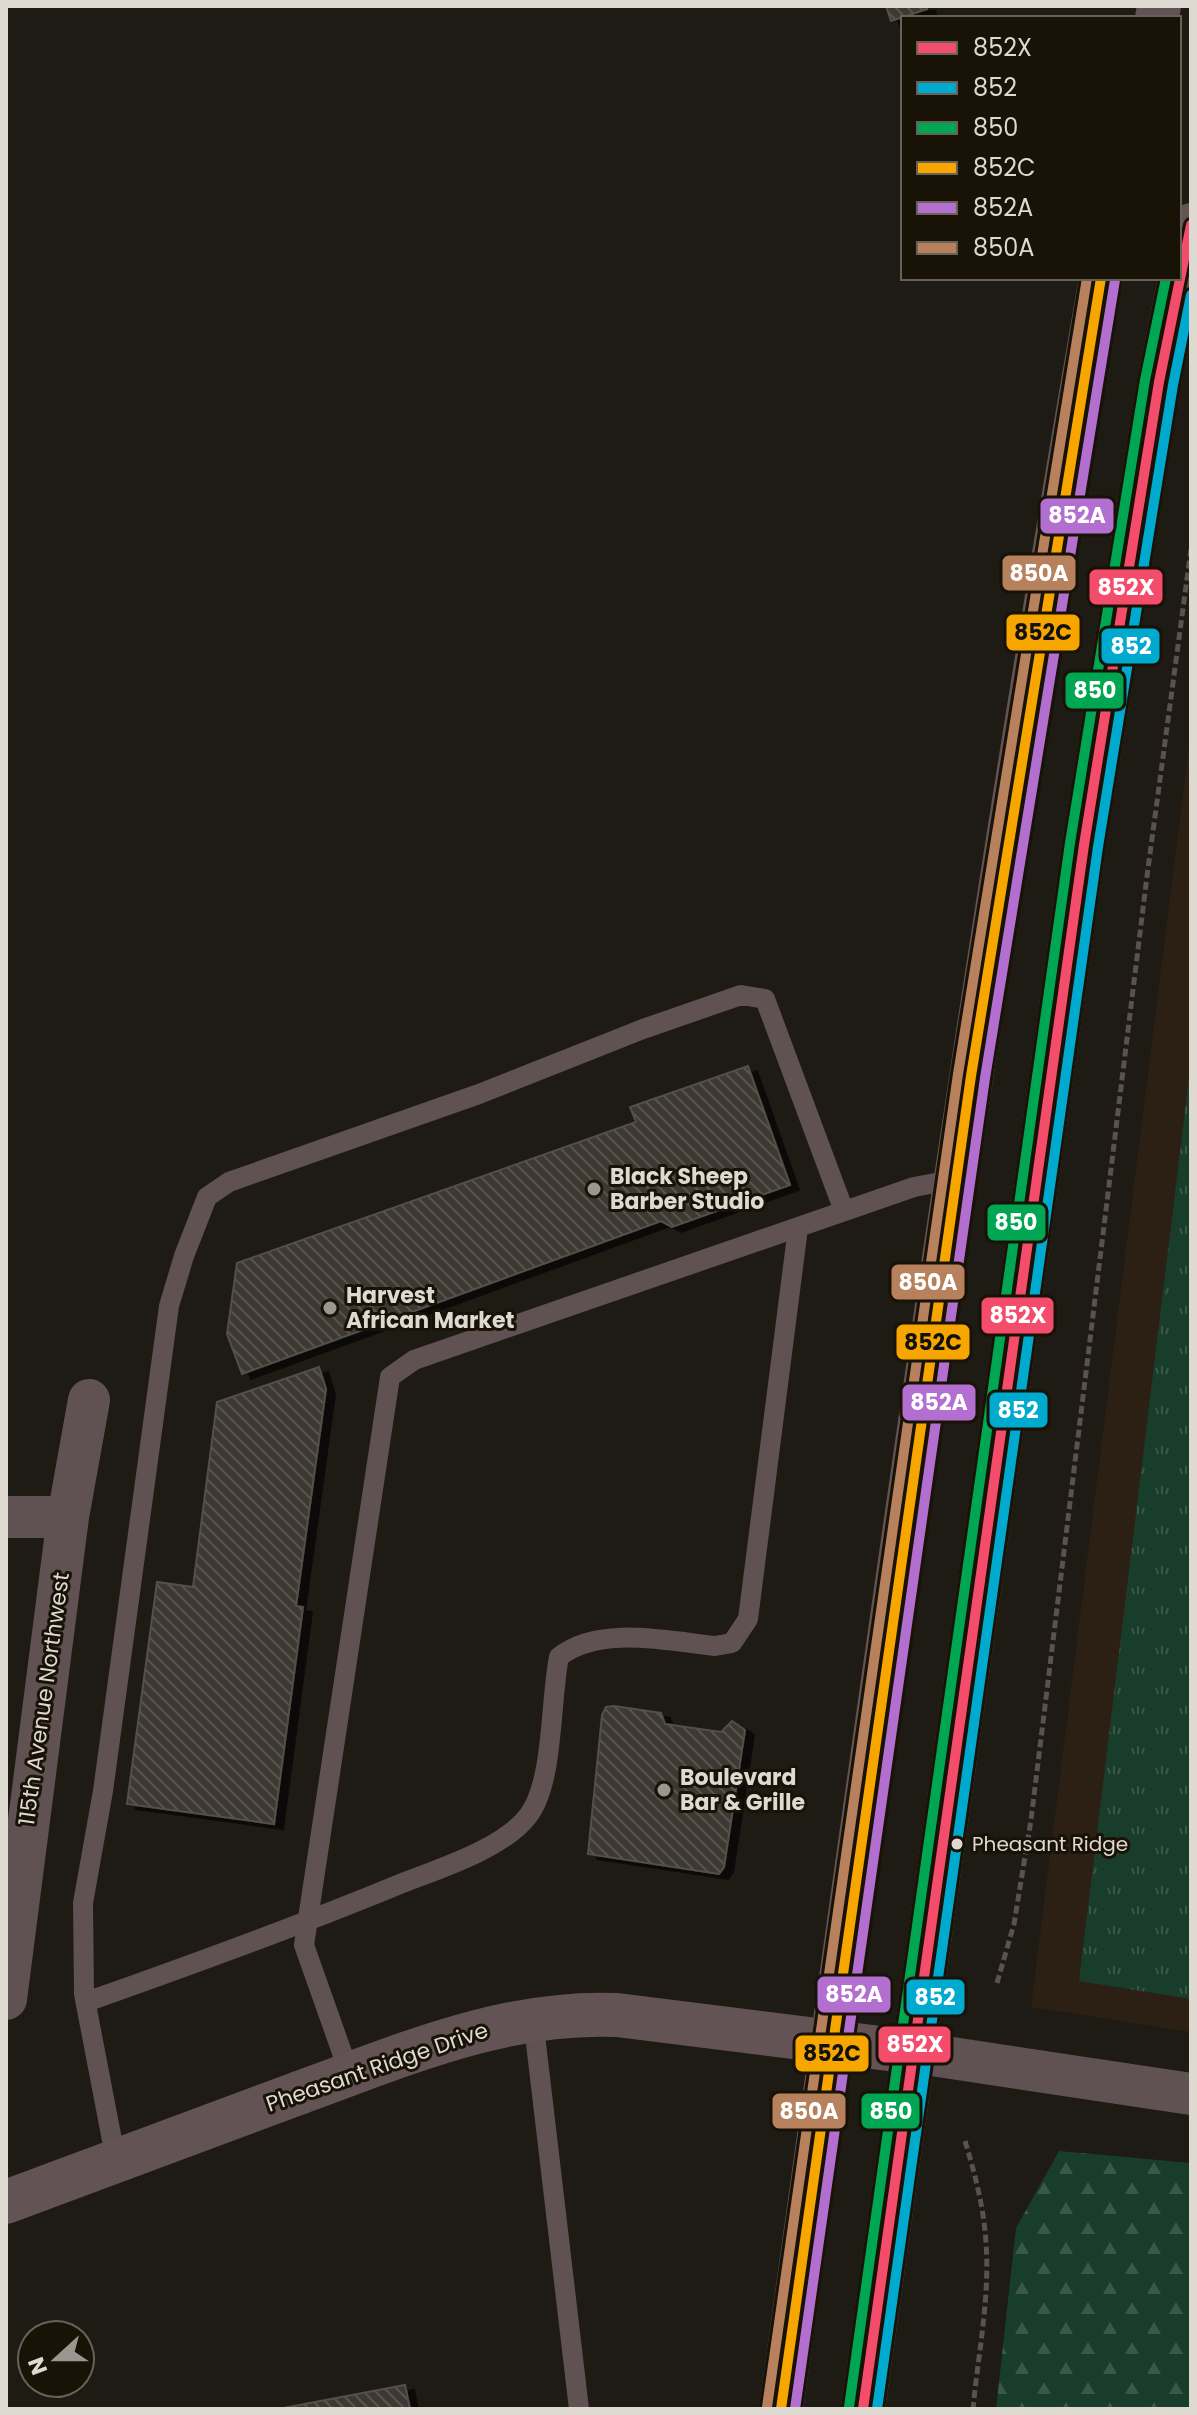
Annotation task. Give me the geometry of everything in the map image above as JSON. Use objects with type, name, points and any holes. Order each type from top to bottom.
[{"type":"main road","points":[[1181,274],[1191,225]]},
{"type":"main road","points":[[781,2409],[844,1940],[1036,648],[1101,280]]},
{"type":"main road","points":[[863,2409],[1084,845],[1159,382],[1180,280]]},
{"type":"main road","name":"Pheasant Ridge Drive","points":[[6,2202],[450,2038],[533,2018],[617,2015],[912,2052]]},
{"type":"street","name":"115th Avenue Northwest","points":[[6,1999],[13,1876],[89,1400]]},
{"type":"street","points":[[6,1517],[68,1517]]},
{"type":"street","name":"Pheasant Ridge Drive","points":[[912,2052],[1191,2094]]},
{"type":"lane","points":[[116,2161],[86,2002],[83,1903],[103,1791],[169,1306],[207,1197],[229,1182],[479,1094],[643,1029],[741,995],[765,999],[844,1211]]},
{"type":"lane","points":[[350,2075],[304,1945],[390,1377],[414,1360],[914,1187],[957,1179]]},
{"type":"lane","points":[[86,2002],[307,1924],[458,1860],[508,1835],[528,1817],[544,1789],[559,1657],[572,1646],[605,1639],[715,1646],[732,1643],[748,1619],[798,1228]]},
{"type":"lane","points":[[533,2018],[579,2409]]},
{"type":"path","points":[[997,1983],[1014,1924],[1031,1820],[1053,1623],[1191,549]]},
{"type":"path","points":[[965,2141],[978,2187],[987,2270],[973,2409]]},
{"type":"shaded area","points":[[1191,729],[1191,2032],[1031,2007]]},
{"type":"green space","points":[[1191,1062],[1191,1999],[1079,1981]]},
{"type":"green space","points":[[1059,2151],[1191,2163],[1191,2409],[996,2409],[1016,2228]]},
{"type":"building","points":[[886,6],[926,6],[927,9],[891,21]]},
{"type":"building","points":[[748,1066],[790,1185],[672,1227],[661,1221],[242,1374],[227,1334],[237,1263],[636,1122],[630,1107]]},
{"type":"building","points":[[319,1367],[326,1389],[296,1606],[303,1607],[274,1824],[127,1804],[157,1582],[193,1587],[217,1402]]},
{"type":"building","name":"Boulevard Bar & Grille","points":[[606,1707],[661,1713],[665,1724],[721,1732],[732,1721],[745,1730],[724,1867],[719,1874],[588,1854],[602,1715]]},
{"type":"building","points":[[405,2385],[410,2409],[278,2409]]},
{"type":"transit line","name":"852X","points":[[1181,274],[1191,225]]},
{"type":"transit line","name":"850A","points":[[767,2407],[958,1074],[1087,280]]},
{"type":"transit line","name":"852C","points":[[781,2409],[971,1076],[1101,280]]},
{"type":"transit line","name":"852A","points":[[795,2409],[985,1078],[1115,280]]},
{"type":"transit line","name":"850","points":[[849,2407],[1070,843],[1145,380],[1166,280]]},
{"type":"transit line","name":"852X","points":[[863,2409],[1084,845],[1159,382],[1180,280]]},
{"type":"transit line","name":"852","points":[[877,2409],[1098,847],[1173,385],[1191,295]]},
{"type":"place","name":"Black Sheep Barber Studio","points":[[594,1189]]},
{"type":"place","name":"Harvest African Market","points":[[330,1308]]},
{"type":"place","name":"Boulevard Bar & Grille","points":[[664,1790]]},
{"type":"place","name":"Pheasant Ridge","points":[[957,1844]]}]
